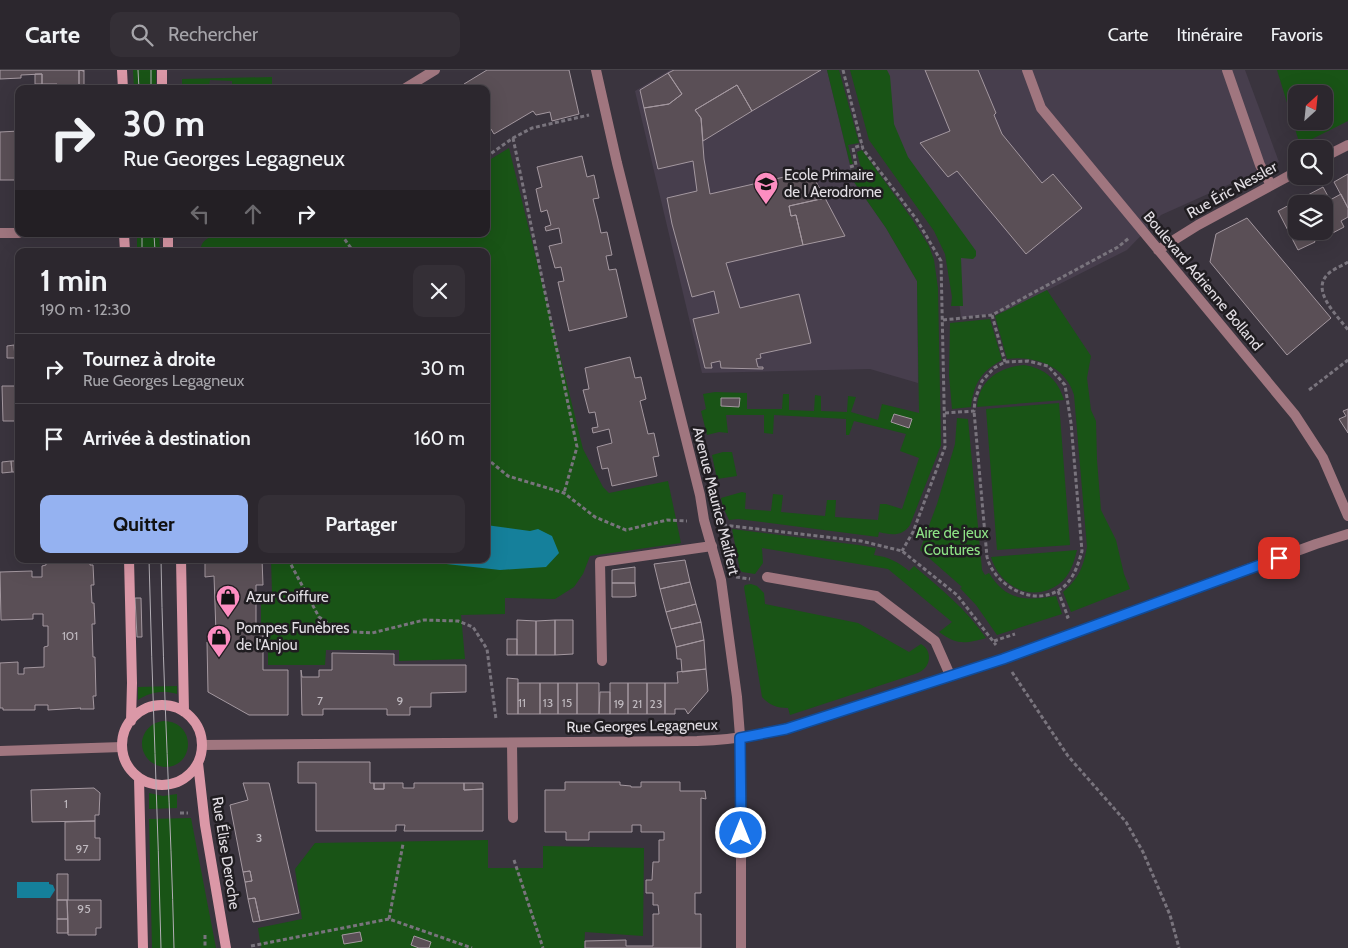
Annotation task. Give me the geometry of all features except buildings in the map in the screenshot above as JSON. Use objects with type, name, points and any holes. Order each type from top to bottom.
[{"type":"main road","points":[[122,70],[123,85]]},
{"type":"main road","points":[[162,70],[162,85]]},
{"type":"main road","points":[[129,563],[132,683],[130,721]]},
{"type":"main road","points":[[181,563],[184,712]]},
{"type":"main road","points":[[157,706],[174,707],[184,712],[194,721],[200,732],[202,745],[202,754],[191,774],[180,782],[169,785],[157,785],[139,778],[130,770],[124,758],[122,747],[130,721],[140,712],[157,706]]},
{"type":"main road","name":"Rue Élise Deroche","points":[[198,763],[205,825],[226,948]]},
{"type":"main road","points":[[139,778],[143,948]]},
{"type":"street","points":[[411,85],[435,70]]},
{"type":"street","name":"Avenue Maurice Mailfert","points":[[596,70],[619,172],[700,495],[704,520],[721,580],[737,697],[740,738],[741,948]]},
{"type":"street","name":"Boulevard Adrienne Bolland","points":[[1027,70],[1041,108],[1294,416],[1323,458],[1348,516]]},
{"type":"street","points":[[1227,70],[1260,165],[1271,185]]},
{"type":"street","points":[[1333,152],[1348,144]]},
{"type":"street","name":"Rue Éric Nessler","points":[[1158,250],[1198,225],[1288,176]]},
{"type":"street","points":[[0,233],[15,233]]},
{"type":"street","name":"Rue Georges Legagneux","points":[[202,745],[254,743],[512,744],[697,741],[740,738],[786,729],[1003,659],[1348,534]]},
{"type":"street","points":[[602,661],[600,562],[712,546]]},
{"type":"street","points":[[766,577],[876,596],[935,642],[950,675]]},
{"type":"street","points":[[512,744],[514,818]]},
{"type":"street","points":[[0,750],[122,747]]},
{"type":"path","points":[[843,70],[862,145],[917,220],[941,261],[945,447],[913,532],[902,551],[957,595],[994,641],[1003,659],[1068,756],[1126,822],[1143,852],[1166,906],[1179,948]]},
{"type":"path","points":[[490,154],[513,138],[532,128],[589,114]]},
{"type":"path","points":[[513,138],[577,447],[564,493]]},
{"type":"path","points":[[850,167],[856,165],[853,148],[862,145]]},
{"type":"path","points":[[943,320],[992,315],[1118,247],[1132,235]]},
{"type":"path","points":[[343,237],[351,248]]},
{"type":"path","points":[[1348,262],[1328,274],[1322,283],[1321,293],[1348,330]]},
{"type":"path","points":[[992,315],[1005,362]]},
{"type":"path","points":[[1309,390],[1348,360]]},
{"type":"path","points":[[1028,361],[1048,366],[1065,384],[1071,423],[1082,551],[1077,569],[1067,584],[1058,591],[1045,595],[1024,595],[999,580],[989,567],[974,411],[975,399],[982,381],[994,368],[1005,362],[1028,361]]},
{"type":"path","points":[[945,413],[974,411]]},
{"type":"path","points":[[290,563],[320,616],[340,631],[372,633],[424,620],[458,621],[473,627],[487,649],[496,720]]},
{"type":"path","points":[[1058,591],[1068,617],[1058,620]]},
{"type":"path","points":[[994,641],[1022,632]]},
{"type":"path","points":[[390,919],[403,844]]},
{"type":"path","points":[[514,860],[543,948]]},
{"type":"path","points":[[251,946],[390,919],[472,948]]},
{"type":"shaded area","name":"Ecole Primaire de l Aerodrome","points":[[670,70],[827,70],[854,182],[886,228],[917,281],[918,383],[870,369],[702,373],[635,91]]},
{"type":"shaded area","points":[[865,70],[1245,70],[1279,162],[1161,215],[1127,250],[1004,312],[961,318],[951,228],[881,130]]},
{"type":"green space","points":[[133,70],[156,70],[156,85],[134,85]]},
{"type":"green space","points":[[827,70],[839,70],[859,143],[848,145],[853,164],[850,164]]},
{"type":"green space","points":[[850,70],[887,70],[890,76],[894,124],[908,157],[976,251],[976,256],[973,259],[961,258],[963,306],[951,306],[952,297],[945,254],[934,231],[869,140]]},
{"type":"green space","points":[[1277,70],[1348,70],[1348,121],[1333,128],[1333,85],[1288,85],[1288,106]]},
{"type":"green space","points":[[272,77],[272,85],[232,85],[232,81],[210,80],[209,85],[182,85],[182,79]]},
{"type":"green space","points":[[1295,130],[1330,130],[1310,140],[1298,140]]},
{"type":"green space","points":[[509,148],[583,449],[603,487],[609,493],[668,481],[681,543],[590,556],[583,574],[574,587],[555,599],[505,598],[505,614],[461,615],[465,659],[399,661],[399,650],[326,650],[325,665],[268,665],[268,624],[261,623],[261,592],[272,592],[271,563],[490,563],[490,248],[202,248],[202,245],[211,237],[490,237],[490,160]]},
{"type":"green space","points":[[862,150],[912,219],[929,246],[934,260],[938,288],[941,445],[910,525],[903,532],[892,534],[879,532],[878,537],[738,519],[729,520],[721,498],[742,492],[746,493],[745,509],[771,511],[773,494],[783,495],[781,512],[825,516],[827,500],[836,500],[835,517],[878,520],[880,504],[902,509],[919,458],[900,451],[906,434],[854,421],[849,435],[846,435],[846,419],[774,415],[773,434],[764,433],[764,415],[726,415],[728,433],[719,432],[707,435],[701,411],[706,409],[703,394],[715,392],[747,393],[747,409],[782,409],[783,394],[789,394],[789,410],[814,411],[815,395],[821,396],[821,411],[847,412],[848,396],[856,397],[851,412],[878,420],[882,404],[919,413],[917,281],[886,228],[854,182],[851,171],[861,168],[857,152]]},
{"type":"green space","points":[[137,237],[159,237],[160,248],[137,248]]},
{"type":"green space","points":[[1047,290],[1091,356],[1087,378],[1091,410],[1096,421],[1101,510],[1116,540],[1124,574],[1130,589],[1071,612],[1063,592],[1080,572],[1087,547],[1074,395],[1064,377],[1048,365],[1028,359],[1007,359],[995,316]]},
{"type":"green space","points":[[990,319],[1002,360],[988,369],[979,379],[971,407],[952,409],[949,375],[950,323]]},
{"type":"green space","points":[[1024,365],[1038,369],[1050,376],[1064,400],[977,407],[986,382],[999,372]]},
{"type":"green space","points":[[1059,403],[1070,545],[997,550],[986,409]]},
{"type":"green space","name":"Aire de jeux Coutures","points":[[957,418],[968,419],[982,570],[985,575],[989,573],[1002,589],[1018,597],[1056,596],[1062,614],[997,635],[976,605],[960,588],[962,587],[920,550],[937,504],[955,444]]},
{"type":"green space","points":[[732,452],[737,476],[717,479],[712,455]]},
{"type":"green space","points":[[732,529],[876,548],[874,555],[893,560],[909,571],[914,566],[961,608],[986,638],[961,642],[939,632],[952,622],[888,569],[762,548],[763,563],[755,574],[742,572]]},
{"type":"green space","points":[[1077,550],[1071,568],[1063,581],[1049,590],[1038,592],[1028,592],[1009,584],[995,567],[991,557]]},
{"type":"green space","points":[[751,584],[757,586],[764,593],[765,604],[858,623],[909,652],[921,644],[929,655],[927,666],[917,673],[790,715],[788,708],[774,706],[762,697],[744,587]]},
{"type":"green space","points":[[177,686],[177,694],[157,692],[138,700],[138,687]]},
{"type":"green space","points":[[164,721],[175,723],[182,729],[187,736],[188,745],[182,760],[174,765],[164,767],[154,764],[149,760],[144,752],[142,740],[144,734],[152,725]]},
{"type":"green space","points":[[149,793],[163,796],[177,794],[177,808],[149,809]]},
{"type":"green space","points":[[191,818],[216,948],[152,948],[149,819]]},
{"type":"green space","points":[[488,840],[488,868],[543,868],[543,846],[644,848],[643,936],[585,932],[584,948],[261,948],[258,928],[302,919],[295,869],[315,843]]},
{"type":"water","points":[[490,526],[530,531],[538,529],[552,536],[559,553],[546,567],[500,570],[438,563],[490,563]]},
{"type":"water","points":[[17,882],[49,882],[55,890],[50,898],[17,898]]},
{"type":"tram line","points":[[138,70],[139,85]]},
{"type":"tram line","points":[[151,70],[151,85]]},
{"type":"tram line","points":[[142,237],[142,248]]},
{"type":"tram line","points":[[154,237],[155,248]]},
{"type":"tram line","points":[[149,563],[161,948]]},
{"type":"tram line","points":[[161,563],[174,948]]},
{"type":"place","name":"Ecole Primaire de l Aerodrome","points":[[766,205]]},
{"type":"place","name":"Azur Coiffure","points":[[228,618]]},
{"type":"place","name":"Pompes Funèbres de l'Anjou","points":[[219,658]]},
{"type":"route","points":[[741,833],[740,738],[786,729],[1003,659],[1279,558]]}]
